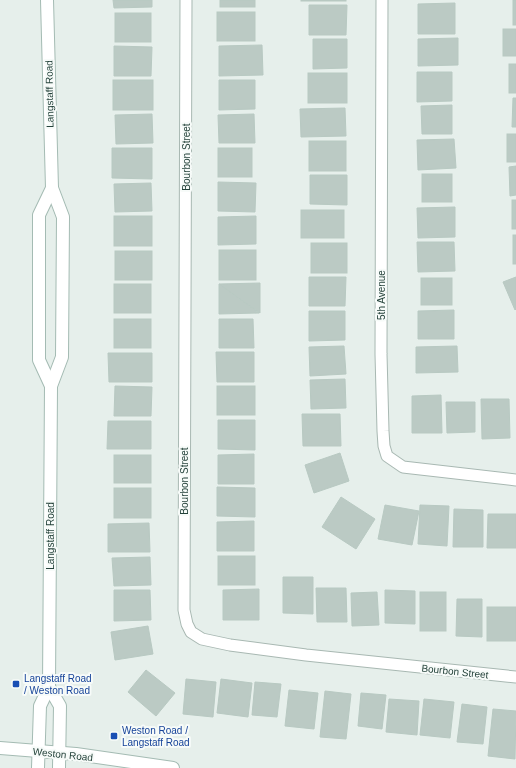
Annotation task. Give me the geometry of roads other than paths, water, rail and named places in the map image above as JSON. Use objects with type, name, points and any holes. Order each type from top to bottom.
[{"type":"main road","name":"Langstaff Road","points":[[38,768],[40,706],[50,687],[51,386],[62,356],[63,217],[52,188],[47,0]]},
{"type":"main road","name":"Langstaff Road","points":[[51,386],[39,360],[39,215],[52,188]]},
{"type":"main road","name":"Langstaff Road","points":[[50,687],[60,706],[59,768]]},
{"type":"main road","name":"Weston Road","points":[[0,748],[59,753],[173,768]]},
{"type":"street","name":"Bourbon Street","points":[[186,0],[184,610],[187,624],[191,632],[202,639],[230,646],[516,677]]},
{"type":"street","name":"5th Avenue","points":[[382,0],[380,354],[382,431],[387,456],[403,467],[516,480]]},
{"type":"place","name":"Langstaff Road / Weston Road","points":[[16,684]]},
{"type":"place","name":"Weston Road / Langstaff Road","points":[[114,736]]}]
